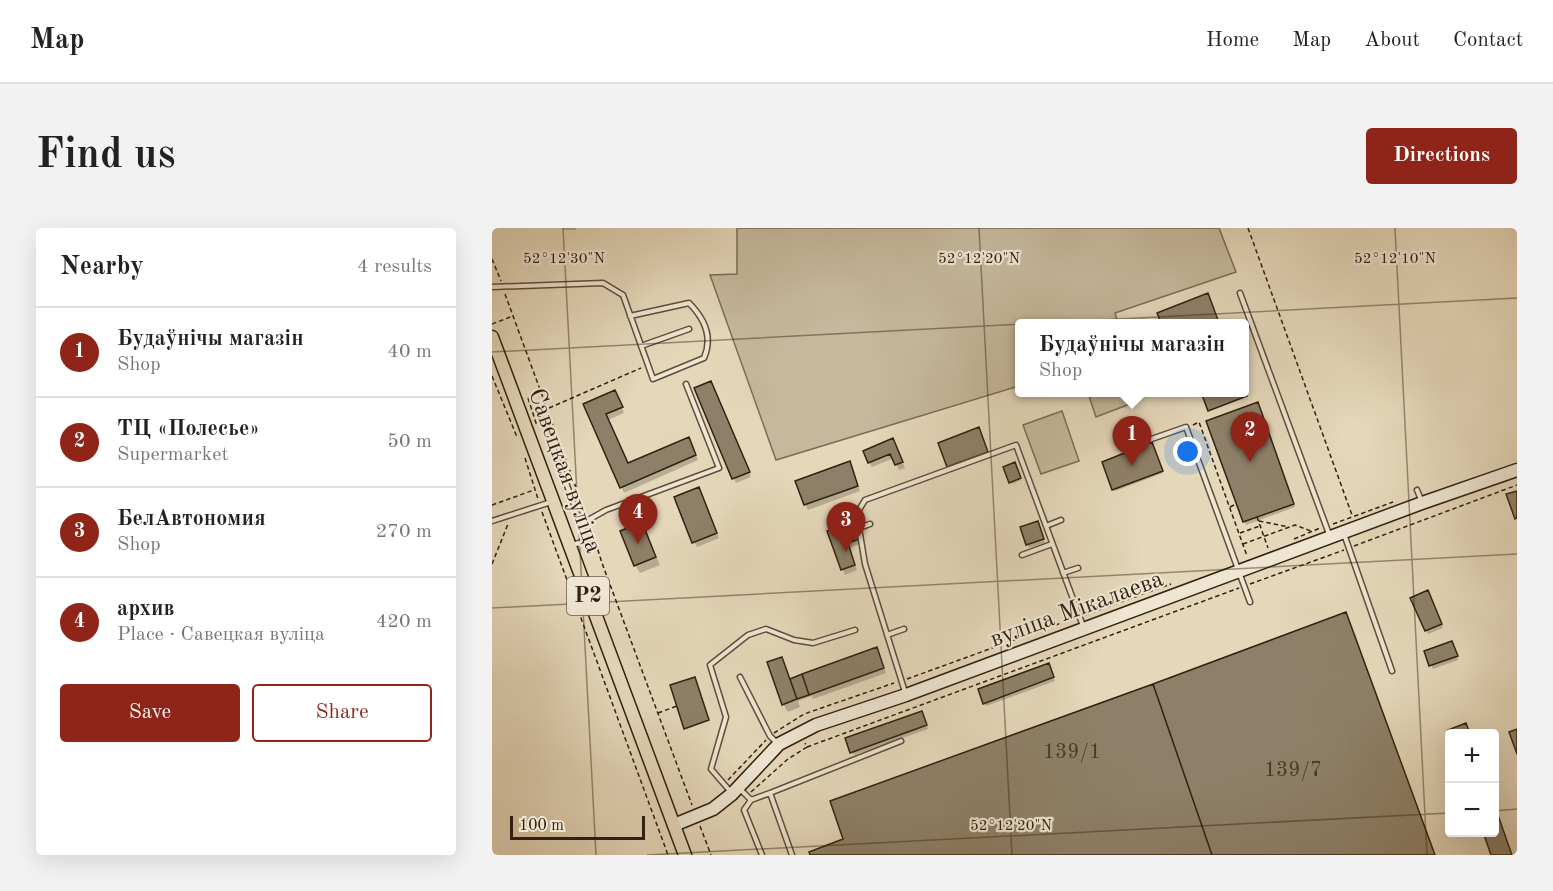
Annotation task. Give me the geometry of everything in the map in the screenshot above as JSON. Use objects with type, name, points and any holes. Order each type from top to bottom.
[{"type":"main road","name":"Савецкая вуліца","points":[[492,337],[685,855]]},
{"type":"main road","name":"вуліца Мікалаева","points":[[674,825],[713,809],[739,792],[779,744],[816,724],[906,695],[1343,532],[1517,470]]},
{"type":"lane","points":[[492,287],[603,283],[622,295],[653,379],[704,357],[709,347],[706,326],[696,310],[688,303],[630,316]]},
{"type":"lane","points":[[1240,293],[1330,537]]},
{"type":"lane","points":[[641,346],[688,328]]},
{"type":"lane","points":[[581,524],[606,510],[719,468],[686,384]]},
{"type":"lane","points":[[1140,443],[1185,427],[1250,602]]},
{"type":"lane","points":[[906,695],[865,564],[859,528],[859,510],[866,500],[1016,446],[1084,630]]},
{"type":"lane","points":[[554,450],[587,540],[569,546]]},
{"type":"lane","points":[[1417,490],[1422,503]]},
{"type":"lane","points":[[492,521],[553,501]]},
{"type":"lane","points":[[1046,526],[1061,520]]},
{"type":"lane","points":[[859,528],[870,524]]},
{"type":"lane","points":[[1343,532],[1392,671]]},
{"type":"lane","points":[[1022,555],[1052,544]]},
{"type":"lane","points":[[1063,573],[1078,568]]},
{"type":"lane","points":[[751,800],[711,769],[726,717],[711,665],[748,635],[766,629],[794,640],[813,643],[855,630]]},
{"type":"lane","points":[[887,635],[904,629]]},
{"type":"lane","points":[[740,677],[770,736],[779,744]]},
{"type":"lane","points":[[762,855],[744,810],[751,800],[901,741]]},
{"type":"lane","points":[[770,793],[792,855]]},
{"type":"path","points":[[1248,228],[1353,516]]},
{"type":"path","points":[[492,260],[711,855]]},
{"type":"path","points":[[492,324],[513,316]]},
{"type":"path","points":[[548,408],[648,365]]},
{"type":"path","points":[[492,376],[518,440]]},
{"type":"path","points":[[537,423],[552,419]]},
{"type":"path","points":[[1185,427],[1199,423],[1248,557]]},
{"type":"path","points":[[523,450],[540,506],[668,855]]},
{"type":"path","points":[[739,792],[807,747],[1517,485]]},
{"type":"path","points":[[492,505],[535,490]]},
{"type":"path","points":[[1230,507],[1236,504]]},
{"type":"path","points":[[492,564],[511,514]]},
{"type":"path","points":[[1257,517],[1268,549]]},
{"type":"path","points":[[1259,521],[1290,527]]},
{"type":"path","points":[[1243,544],[1294,525],[1312,531]]},
{"type":"path","points":[[1239,533],[1260,526]]},
{"type":"path","points":[[657,713],[677,706]]},
{"type":"path","points":[[794,720],[807,747]]},
{"type":"shaded area","points":[[737,228],[1219,228],[1236,272],[1115,313],[1117,319],[1015,319],[1015,387],[776,460],[710,275],[737,274]]},
{"type":"shaded area","points":[[1089,397],[1128,397],[1130,404],[1096,417]]},
{"type":"shaded area","points":[[1062,411],[1079,461],[1041,474],[1023,425]]},
{"type":"building","points":[[1208,293],[1218,319],[1159,319],[1157,313]]},
{"type":"building","points":[[711,381],[750,472],[732,479],[694,388]]},
{"type":"building","points":[[615,390],[623,407],[606,414],[628,463],[689,437],[696,455],[620,488],[583,404]]},
{"type":"building","points":[[1203,397],[1244,397],[1208,411]]},
{"type":"building","points":[[1258,402],[1294,504],[1243,522],[1206,421]]},
{"type":"building","points":[[979,427],[988,452],[947,467],[938,443]]},
{"type":"building","points":[[893,438],[903,462],[895,465],[890,454],[868,463],[863,451]]},
{"type":"building","points":[[1152,442],[1163,471],[1112,490],[1102,462]]},
{"type":"building","points":[[850,461],[858,486],[804,505],[795,481]]},
{"type":"building","points":[[1015,462],[1021,478],[1009,483],[1003,467]]},
{"type":"building","points":[[699,487],[717,533],[692,543],[674,497]]},
{"type":"building","points":[[1517,491],[1517,518],[1515,519],[1506,494]]},
{"type":"building","points":[[1038,521],[1044,539],[1026,545],[1020,527]]},
{"type":"building","points":[[642,522],[656,557],[634,566],[620,531]]},
{"type":"building","points":[[853,522],[859,539],[848,543],[855,565],[841,570],[827,531]]},
{"type":"building","points":[[1428,590],[1442,624],[1425,631],[1410,598]]},
{"type":"building","points":[[1346,612],[1435,855],[1212,855],[1153,684]]},
{"type":"building","points":[[1452,641],[1458,656],[1429,666],[1424,651]]},
{"type":"building","points":[[877,647],[884,668],[809,695],[802,674]]},
{"type":"building","points":[[782,657],[797,699],[782,705],[767,662]]},
{"type":"building","points":[[1049,663],[1054,677],[983,704],[978,689]]},
{"type":"building","points":[[802,674],[809,695],[797,699],[790,679]]},
{"type":"building","points":[[695,677],[709,720],[684,729],[670,685]]},
{"type":"building","points":[[1153,684],[1212,855],[810,855],[809,852],[843,839],[830,801]]},
{"type":"building","points":[[922,711],[927,725],[850,753],[845,738]]},
{"type":"building","points":[[1466,723],[1468,729],[1451,729]]},
{"type":"building","points":[[1517,729],[1517,754],[1509,732]]},
{"type":"building","points":[[1499,818],[1512,855],[1491,855],[1485,837],[1499,837]]},
{"type":"place","name":"ТЦ «Полесье»","points":[[1250,462]]},
{"type":"place","name":"Будаўнічы магазін","points":[[1132,466]]},
{"type":"place","name":"архив","points":[[638,544]]},
{"type":"place","name":"БелАвтономия","points":[[846,552]]}]
